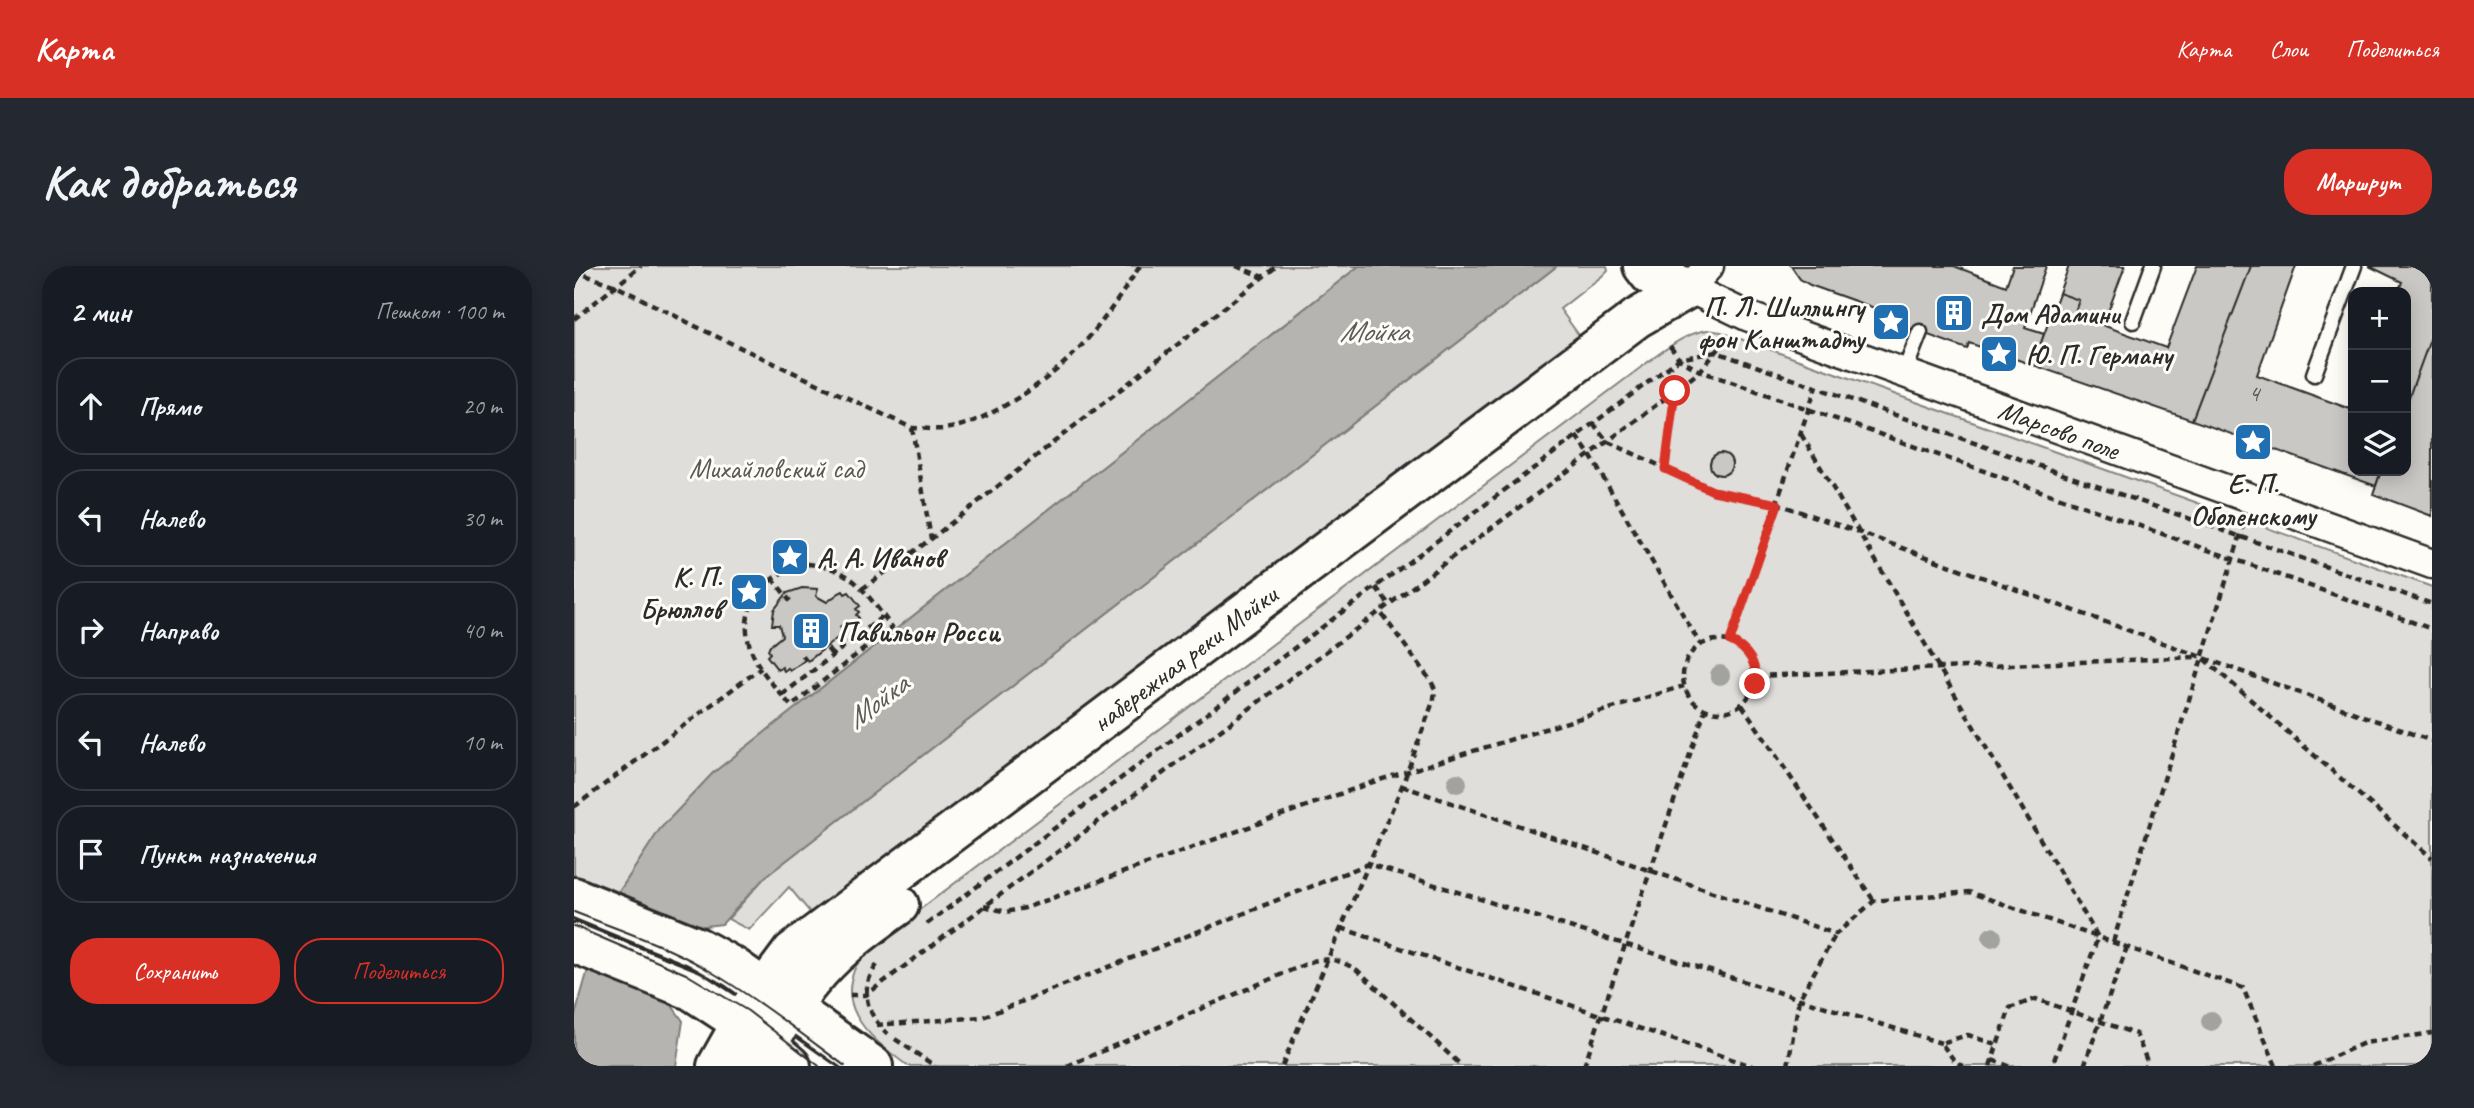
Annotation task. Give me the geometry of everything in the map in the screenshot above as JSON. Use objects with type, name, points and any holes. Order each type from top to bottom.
[{"type":"main road","points":[[1643,266],[1650,275],[1693,273]]},
{"type":"main road","name":"набережная реки Мойки","points":[[716,1066],[763,1050],[778,997],[819,972],[878,921],[1657,335],[1693,273]]},
{"type":"main road","points":[[574,897],[697,947],[778,997],[873,1066]]},
{"type":"main road","points":[[585,947],[682,985],[763,1050]]},
{"type":"street","name":"Марсово поле","points":[[1693,273],[1747,316],[2432,564]]},
{"type":"lane","points":[[2133,321],[2153,266]]},
{"type":"lane","points":[[2314,374],[2354,266]]},
{"type":"lane","points":[[1904,373],[1920,332]]},
{"type":"path","points":[[574,319],[641,266]]},
{"type":"path","points":[[574,271],[616,286],[912,428],[944,429],[981,419],[1023,396],[1063,366],[1093,334],[1140,266]]},
{"type":"path","points":[[1236,266],[1263,277]]},
{"type":"path","points":[[862,589],[930,539],[1277,266]]},
{"type":"path","points":[[850,995],[866,995],[1381,613],[1675,391],[1700,371],[1730,334]]},
{"type":"path","points":[[1670,346],[1679,359],[1700,371],[2432,629]]},
{"type":"path","points":[[919,930],[1679,359],[1716,352],[2432,604]]},
{"type":"path","points":[[1730,641],[1816,387]]},
{"type":"path","points":[[1665,469],[1675,391]]},
{"type":"path","points":[[1593,423],[1608,442],[1713,491],[1778,504],[2432,741]]},
{"type":"path","points":[[912,428],[930,539]]},
{"type":"path","points":[[1801,434],[2098,937]]},
{"type":"path","points":[[1576,436],[1591,455],[1700,644]]},
{"type":"path","points":[[2113,942],[2245,520]]},
{"type":"path","points":[[807,564],[840,570],[854,580],[892,626],[791,706],[761,668],[751,650],[747,633],[753,600],[772,578],[790,567],[807,564]]},
{"type":"path","points":[[772,578],[790,601]]},
{"type":"path","points":[[1376,586],[1390,606]]},
{"type":"path","points":[[1282,1066],[1402,786],[1434,699],[1435,689],[1381,613]]},
{"type":"path","points":[[782,695],[884,616]]},
{"type":"path","points":[[820,639],[833,656]]},
{"type":"path","points":[[1720,639],[1730,641],[1748,654],[1756,676],[1752,692],[1742,705],[1724,712],[1706,710],[1696,705],[1684,686],[1683,675],[1691,652],[1700,644],[1720,639]]},
{"type":"path","points":[[1756,676],[2201,657],[2432,858]]},
{"type":"path","points":[[574,807],[761,668]]},
{"type":"path","points":[[984,906],[1006,912],[1025,908],[1408,770],[1684,686]]},
{"type":"path","points":[[1742,705],[1874,901]]},
{"type":"path","points":[[1584,1066],[1706,710]]},
{"type":"path","points":[[1402,786],[1836,934]]},
{"type":"path","points":[[877,1024],[983,1017],[1368,864],[1941,1043],[1968,1035],[1997,1045]]},
{"type":"path","points":[[1788,1066],[1799,999],[1836,934],[1874,901],[1969,892],[2243,988],[2276,1066]]},
{"type":"path","points":[[1341,928],[1752,1066]]},
{"type":"path","points":[[2052,1066],[2098,937]]},
{"type":"path","points":[[2084,1066],[2127,947]]},
{"type":"path","points":[[1067,1066],[1300,966],[1328,957],[1357,970],[1462,1066]]},
{"type":"path","points":[[878,964],[872,972],[866,995],[869,1011],[877,1024],[894,1039],[935,1066]]},
{"type":"path","points":[[2009,1066],[1991,1063],[2010,1008],[2036,999],[2136,1034],[2147,1061],[2145,1066]]},
{"type":"path","points":[[2313,1066],[2364,1043],[2432,1033]]},
{"type":"path","points":[[1941,1043],[1957,1064],[1964,1066]]},
{"type":"green space","name":"Михайловский сад","points":[[574,266],[1359,266],[713,773],[660,829],[619,892],[574,875]]},
{"type":"green space","points":[[1557,266],[1607,266],[1608,270],[1602,276],[1560,309],[1581,338],[813,916],[789,887],[749,930],[728,919],[765,877]]},
{"type":"green space","points":[[1707,330],[1721,332],[2432,587],[2432,1066],[908,1066],[866,1030],[851,1001],[850,985],[855,968],[866,950],[1652,359],[1685,338]]},
{"type":"water","name":"Мойка","points":[[1359,266],[1557,266],[765,877],[722,924],[705,926],[673,1007],[683,1021],[676,1066],[574,1066],[574,1019],[587,973],[619,892],[660,829],[713,773]]},
{"type":"building","name":"Дом Адамини","points":[[1791,266],[1954,266],[2006,286],[2013,266],[2046,266],[2025,328],[2044,334],[2033,365],[1969,343],[1967,349],[1878,317],[1880,310],[1810,285],[1800,279]]},
{"type":"building","points":[[2069,266],[2125,266],[2103,325],[2074,315],[2079,300],[2059,293]]},
{"type":"building","points":[[2197,266],[2251,266],[2192,420],[2033,365],[2059,293],[2079,300],[2074,315],[2166,348]]},
{"type":"building","points":[[2251,266],[2296,266],[2257,375],[2348,408],[2348,476],[2192,420]]},
{"type":"building","points":[[2369,266],[2432,266],[2432,334],[2411,391],[2411,287],[2400,287],[2402,282]]},
{"type":"building","points":[[2432,334],[2432,516],[2373,494],[2379,476],[2411,476],[2411,391]]},
{"type":"building","points":[[1721,453],[1729,456],[1732,464],[1729,472],[1721,475],[1713,472],[1710,464],[1713,456]]},
{"type":"building","points":[[2348,476],[2379,476],[2376,486]]},
{"type":"building","name":"Павильон Росси","points":[[802,588],[818,589],[816,596],[827,602],[843,591],[845,594],[849,592],[860,606],[856,609],[859,618],[844,629],[841,626],[844,633],[808,661],[804,656],[802,657],[805,660],[790,671],[788,668],[784,671],[782,667],[778,670],[767,656],[770,646],[782,636],[779,625],[772,625],[774,610],[787,593]]},
{"type":"tram line","points":[[574,912],[656,944],[703,967],[758,1002],[845,1066]]},
{"type":"tram line","points":[[574,926],[686,974],[748,1011],[819,1066]]},
{"type":"place","name":"Дом Адамини","points":[[1954,313]]},
{"type":"place","name":"П. Л. Шиллингу фон Канштадту","points":[[1891,322]]},
{"type":"place","name":"Ю. П. Герману","points":[[1999,354]]},
{"type":"place","name":"Е. П. Оболенскому","points":[[2253,442]]},
{"type":"place","name":"А. А. Иванов","points":[[790,557]]},
{"type":"place","name":"К. П. Брюллов","points":[[749,592]]},
{"type":"place","name":"Павильон Росси","points":[[811,631]]},
{"type":"route","points":[[1675,391],[1665,469],[1713,491],[1778,504],[1730,641],[1743,648],[1752,660],[1755,684]]}]
